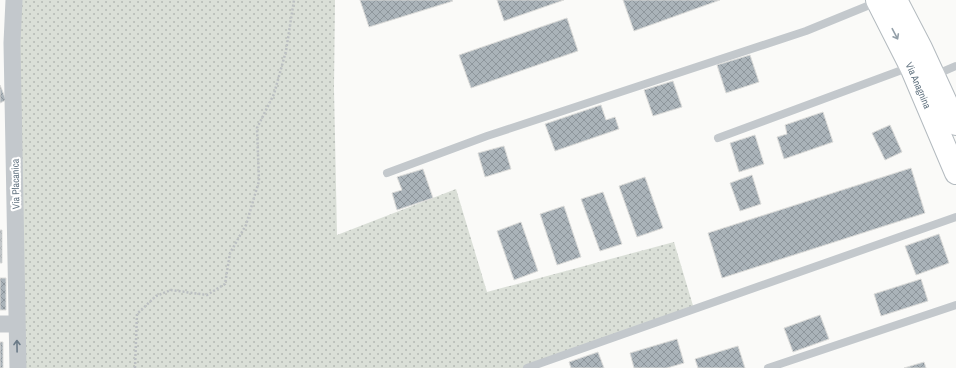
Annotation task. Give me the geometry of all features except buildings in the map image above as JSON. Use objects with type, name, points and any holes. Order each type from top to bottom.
[{"type":"main road","name":"Via Anagnina","points":[[884,1],[956,173]]},
{"type":"main road","name":"Via Anagnina","points":[[884,1],[934,76],[956,124]]},
{"type":"street","name":"Via Placanica","points":[[14,0],[12,43],[18,368]]},
{"type":"street","points":[[0,12],[12,43]]},
{"type":"street","points":[[0,324],[17,324]]},
{"type":"lane","points":[[387,172],[502,131],[806,31],[884,1]]},
{"type":"lane","points":[[934,76],[956,66]]},
{"type":"lane","points":[[718,138],[911,67]]},
{"type":"lane","points":[[527,368],[956,217]]},
{"type":"lane","points":[[768,368],[956,305]]},
{"type":"path","points":[[135,368],[137,314],[156,296],[171,290],[207,295],[225,284],[230,253],[246,225],[259,181],[257,128],[274,94],[286,50],[294,0]]},
{"type":"shaded area","points":[[14,0],[335,0],[334,89],[337,235],[456,189],[487,292],[674,242],[694,309],[527,368],[18,368]]}]
